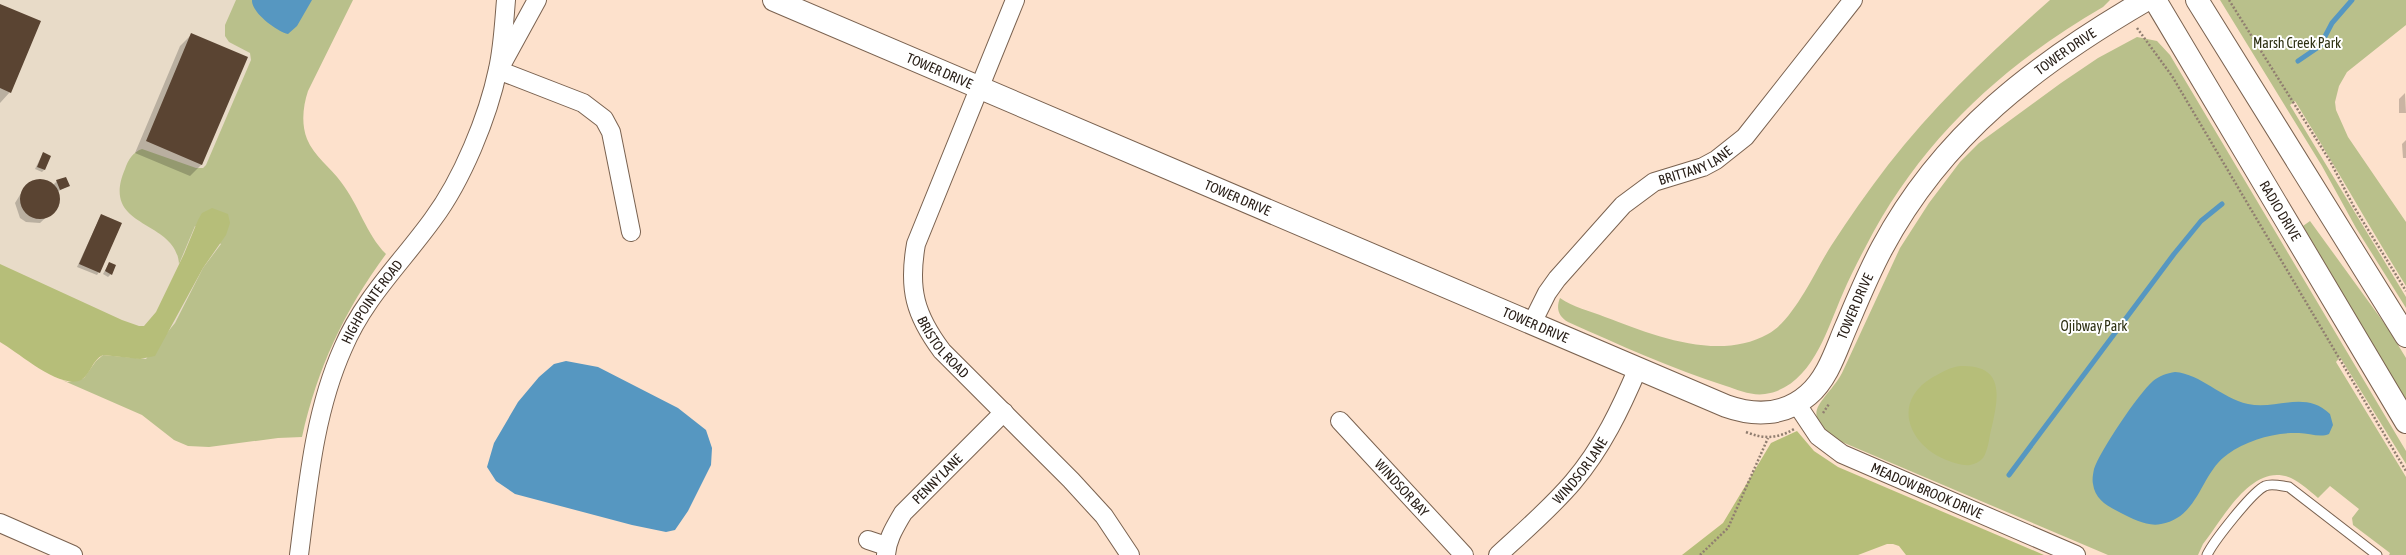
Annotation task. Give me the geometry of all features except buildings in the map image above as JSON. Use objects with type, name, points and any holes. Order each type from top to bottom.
[{"type":"street","name":"HIGHPOINTE ROAD","points":[[299,555],[319,419],[343,347],[360,314],[383,280],[415,243],[450,192],[481,126],[498,70],[506,0]]},
{"type":"street","name":"HIGHPOINTE ROAD","points":[[498,70],[537,0]]},
{"type":"street","name":"TOWER DRIVE","points":[[774,0],[1638,368],[1743,411],[1770,412],[1796,403],[1813,390],[1825,373],[1883,246],[1909,203],[1944,157],[1984,113],[2029,75],[2074,43],[2146,0]]},
{"type":"street","name":"BRISTOL ROAD","points":[[1014,0],[916,244],[912,266],[912,286],[917,310],[927,331],[942,351],[1004,412],[1104,516],[1130,555]]},
{"type":"street","name":"BRITTANY LANE","points":[[1532,323],[1547,293],[1557,279],[1623,205],[1654,182],[1703,167],[1716,160],[1744,137],[1853,0]]},
{"type":"street","name":"RADIO DRIVE","points":[[2155,0],[2406,422]]},
{"type":"street","points":[[2197,0],[2406,336]]},
{"type":"street","points":[[498,70],[584,103],[604,119],[611,132],[631,232]]},
{"type":"street","name":"WINDSOR LANE","points":[[1498,555],[1551,506],[1591,458],[1616,416],[1638,368]]},
{"type":"street","name":"MEADOW BROOK DRIVE","points":[[1796,403],[1818,436],[1842,454],[2076,555]]},
{"type":"street","name":"PENNY LANE","points":[[886,550],[903,513],[1004,412]]},
{"type":"street","name":"WINDSOR BAY","points":[[1340,421],[1464,555]]},
{"type":"street","points":[[0,523],[73,555]]},
{"type":"street","points":[[868,540],[886,550]]},
{"type":"lane","points":[[2209,554],[2253,494],[2265,486],[2277,485],[2289,487],[2377,555]]},
{"type":"path","points":[[2229,0],[2330,161],[2360,218],[2406,291]]},
{"type":"path","points":[[2143,39],[2159,57],[2172,76],[2406,471]]},
{"type":"path","points":[[1700,555],[1728,528],[1768,438]]},
{"type":"shaded area","points":[[0,0],[351,0],[165,370],[0,290]]},
{"type":"green space","points":[[236,0],[353,0],[308,91],[303,121],[305,133],[310,145],[347,191],[373,238],[386,254],[357,297],[334,341],[324,364],[308,412],[302,437],[278,438],[209,447],[188,446],[174,440],[142,415],[62,380],[68,382],[84,378],[96,361],[103,355],[146,359],[175,323],[203,268],[221,244],[195,226],[179,264],[175,249],[166,238],[130,214],[122,203],[120,189],[129,160],[133,154],[142,149],[196,168],[203,168],[206,165],[251,60],[250,53],[229,42],[225,36],[225,25]]},
{"type":"green space","points":[[2050,0],[2110,0],[2103,7],[2031,54],[1997,81],[1966,109],[1938,140],[1911,173],[1888,208],[1866,246],[1854,269],[1816,354],[1795,380],[1781,389],[1765,394],[1740,391],[1646,356],[1568,322],[1560,314],[1558,305],[1560,298],[1576,306],[1664,338],[1707,346],[1728,346],[1749,342],[1768,334],[1787,318],[1795,307],[1845,225],[1906,142],[1965,78]]},
{"type":"green space","name":"Marsh Creek Park","points":[[2220,0],[2406,0],[2406,25],[2347,72],[2339,86],[2335,102],[2336,110],[2348,137],[2406,222],[2406,286],[2295,101],[2290,105],[2406,297],[2406,308],[2356,228],[2322,166]]},
{"type":"green space","name":"Ojibway Park","points":[[2137,37],[2157,41],[2170,55],[2406,451],[2406,464],[2340,357],[2336,362],[2406,477],[2406,555],[2389,555],[2390,553],[2353,525],[2352,518],[2359,509],[2330,486],[2318,498],[2295,480],[2277,475],[2264,478],[2251,485],[2240,495],[2203,544],[2198,555],[2108,555],[1842,442],[1828,432],[1819,423],[1816,415],[1818,408],[1842,373],[1900,248],[1929,203],[1960,162],[1979,143],[2061,83],[2098,58]]},
{"type":"green space","points":[[212,208],[228,214],[230,223],[226,235],[203,268],[155,356],[140,359],[103,355],[96,360],[81,380],[72,382],[62,380],[51,375],[0,342],[0,264],[122,320],[139,326],[144,326],[156,312],[202,213]]},
{"type":"green space","points":[[2310,221],[2387,327],[2406,358],[2406,401],[2303,226]]},
{"type":"green space","points":[[1953,367],[1975,367],[1992,376],[1997,393],[1987,451],[1983,458],[1977,463],[1970,465],[1962,465],[1949,461],[1935,454],[1915,435],[1910,423],[1909,411],[1912,399],[1920,387],[1933,377]]},
{"type":"green space","points":[[1797,431],[1814,451],[1838,467],[2044,555],[1906,555],[1899,546],[1887,544],[1858,555],[1682,555],[1723,523],[1771,443]]},
{"type":"water","points":[[252,0],[312,0],[297,26],[288,34],[277,29],[265,20],[256,10]]},
{"type":"water","points":[[566,361],[598,367],[678,408],[706,430],[712,448],[711,465],[688,511],[675,530],[666,532],[632,525],[515,494],[496,481],[487,467],[494,443],[518,402],[539,377],[554,364]]},
{"type":"water","points":[[2175,372],[2194,377],[2229,397],[2248,404],[2270,405],[2290,402],[2311,403],[2330,414],[2333,425],[2329,434],[2326,435],[2299,433],[2281,434],[2253,441],[2236,449],[2219,462],[2211,472],[2199,494],[2184,513],[2174,520],[2161,524],[2156,525],[2141,522],[2112,508],[2100,499],[2094,490],[2094,469],[2111,437],[2146,388],[2158,378]]},
{"type":"waterway","points":[[2298,61],[2320,46],[2332,23],[2352,0]]},
{"type":"waterway","points":[[2009,475],[2174,254],[2201,221],[2222,204]]}]
